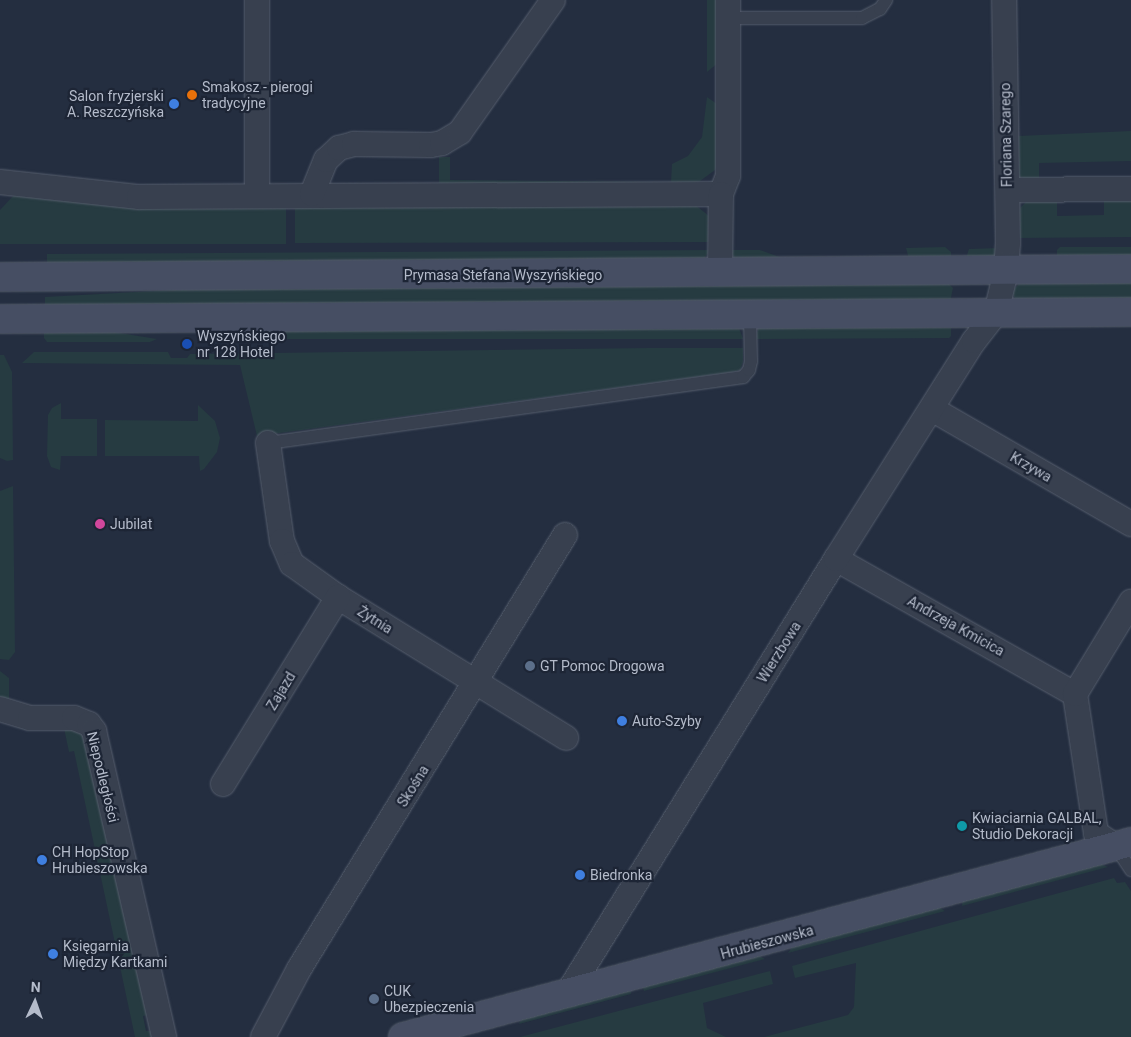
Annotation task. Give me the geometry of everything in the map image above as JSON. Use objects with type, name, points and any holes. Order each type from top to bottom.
[{"type":"main road","name":"Prymasa Stefana Wyszyńskiego","points":[[0,277],[1131,269]]},
{"type":"main road","points":[[0,319],[750,316],[1131,312]]},
{"type":"main road","name":"Hrubieszowska","points":[[409,1036],[1123,844]]},
{"type":"street","points":[[257,195],[258,0]]},
{"type":"street","points":[[312,194],[326,160],[339,148],[354,144],[431,145],[442,143],[460,132],[553,0]]},
{"type":"street","name":"Floriana Szarego","points":[[1004,0],[1008,190],[1006,271]]},
{"type":"street","points":[[720,273],[721,194],[728,176],[728,9]]},
{"type":"street","points":[[0,182],[139,197],[312,194],[721,194]]},
{"type":"street","points":[[1008,190],[1131,189]]},
{"type":"street","points":[[996,314],[1006,271]]},
{"type":"street","name":"Wierzbowa","points":[[567,994],[836,559],[974,341],[996,314]]},
{"type":"street","name":"Krzywa","points":[[932,409],[1131,524]]},
{"type":"street","name":"Żytnia","points":[[268,443],[282,541],[288,557],[298,570],[338,597],[566,738]]},
{"type":"street","name":"Skośna","points":[[263,1037],[299,969],[477,683],[565,535]]},
{"type":"street","name":"Andrzeja Kmicica","points":[[836,559],[1075,694]]},
{"type":"street","name":"Zajazd","points":[[224,784],[338,597]]},
{"type":"street","points":[[1123,844],[1096,833],[1075,694],[1131,602]]},
{"type":"street","name":"Niepodległości","points":[[0,709],[30,718],[74,718],[89,724],[94,731],[164,1037]]},
{"type":"lane","points":[[728,9],[862,18],[880,9],[886,0]]},
{"type":"lane","points":[[268,443],[743,377],[751,362],[750,316]]},
{"type":"lane","points":[[1123,844],[1131,870]]},
{"type":"green space","points":[[707,0],[718,0],[718,63],[707,72]]},
{"type":"green space","points":[[707,97],[717,104],[717,164],[715,170],[700,181],[689,185],[439,186],[439,157],[450,157],[450,180],[671,182],[672,164],[688,156],[702,137]]},
{"type":"green space","points":[[1131,131],[1131,161],[1039,163],[1039,182],[1019,177],[1018,136]]},
{"type":"green space","points":[[14,195],[286,205],[286,244],[0,244],[0,210]]},
{"type":"green space","points":[[1104,199],[1131,199],[1131,237],[1018,238],[1018,210],[1028,200],[1057,200],[1057,216],[1104,215]]},
{"type":"green space","points":[[694,204],[709,216],[711,242],[295,243],[295,205]]},
{"type":"green space","points":[[945,247],[951,252],[951,260],[909,259],[906,248]]},
{"type":"green space","points":[[1060,247],[1131,247],[1131,259],[1057,260],[1057,250]]},
{"type":"green space","points":[[999,248],[995,257],[965,261],[969,249]]},
{"type":"green space","points":[[710,250],[702,262],[47,267],[47,254]]},
{"type":"green space","points":[[730,250],[760,250],[788,260],[735,260]]},
{"type":"green space","points":[[1131,281],[1131,301],[1018,302],[1011,292],[1021,282]]},
{"type":"green space","points":[[949,284],[953,288],[950,302],[45,307],[45,297],[227,287]]},
{"type":"green space","points":[[739,328],[743,339],[222,339],[265,329]]},
{"type":"green space","points":[[758,328],[951,328],[951,336],[949,338],[756,339]]},
{"type":"green space","points":[[101,330],[157,339],[150,342],[47,342],[44,338],[44,331]]},
{"type":"green space","points":[[743,348],[743,362],[740,370],[732,372],[257,436],[240,365],[22,363],[34,352],[168,352],[171,358],[187,358],[190,354]]},
{"type":"green space","points":[[0,355],[4,355],[12,372],[13,460],[7,461],[0,458]]},
{"type":"green space","points":[[61,403],[61,419],[97,419],[97,456],[61,456],[60,470],[51,467],[47,456],[48,415],[52,408]]},
{"type":"green space","points":[[198,405],[215,421],[220,438],[217,452],[204,469],[200,471],[199,456],[105,456],[105,420],[198,421]]},
{"type":"green space","points":[[13,486],[15,652],[9,660],[0,659],[0,491]]},
{"type":"green space","points":[[0,671],[9,678],[9,704],[0,701]]},
{"type":"green space","points":[[69,727],[83,735],[149,1015],[143,1016],[146,1031],[153,1031],[154,1037],[135,1037],[74,751],[69,752],[64,728]]},
{"type":"green space","points":[[1098,863],[1108,867],[962,906],[963,899]]},
{"type":"green space","points":[[1114,878],[1117,883],[1125,882],[1131,891],[1131,1037],[764,1037],[848,1015],[854,1007],[856,963],[795,978],[792,966]]},
{"type":"green space","points":[[939,907],[945,911],[788,953],[794,945]]},
{"type":"green space","points":[[758,955],[765,959],[644,991],[642,984]]},
{"type":"green space","points":[[770,971],[773,984],[703,1003],[707,1028],[726,1037],[520,1037]]},
{"type":"green space","points":[[630,987],[631,994],[519,1024],[522,1018]]},
{"type":"place","name":"Smakosz - pierogi tradycyjne","points":[[192,95]]},
{"type":"place","name":"Salon fryzjerski A. Reszczyńska","points":[[174,104]]},
{"type":"place","name":"Wyszyńskiego nr 128 Hotel","points":[[187,344]]},
{"type":"place","name":"Jubilat","points":[[100,524]]},
{"type":"place","name":"GT Pomoc Drogowa","points":[[530,666]]},
{"type":"place","name":"Auto-Szyby","points":[[622,721]]},
{"type":"place","name":"Kwiaciarnia GALBAL, Studio Dekoracji","points":[[962,826]]},
{"type":"place","name":"CH HopStop Hrubieszowska","points":[[42,860]]},
{"type":"place","name":"Biedronka","points":[[580,875]]},
{"type":"place","name":"Księgarnia Między Kartkami","points":[[53,954]]},
{"type":"place","name":"CUK Ubezpieczenia","points":[[374,999]]}]
